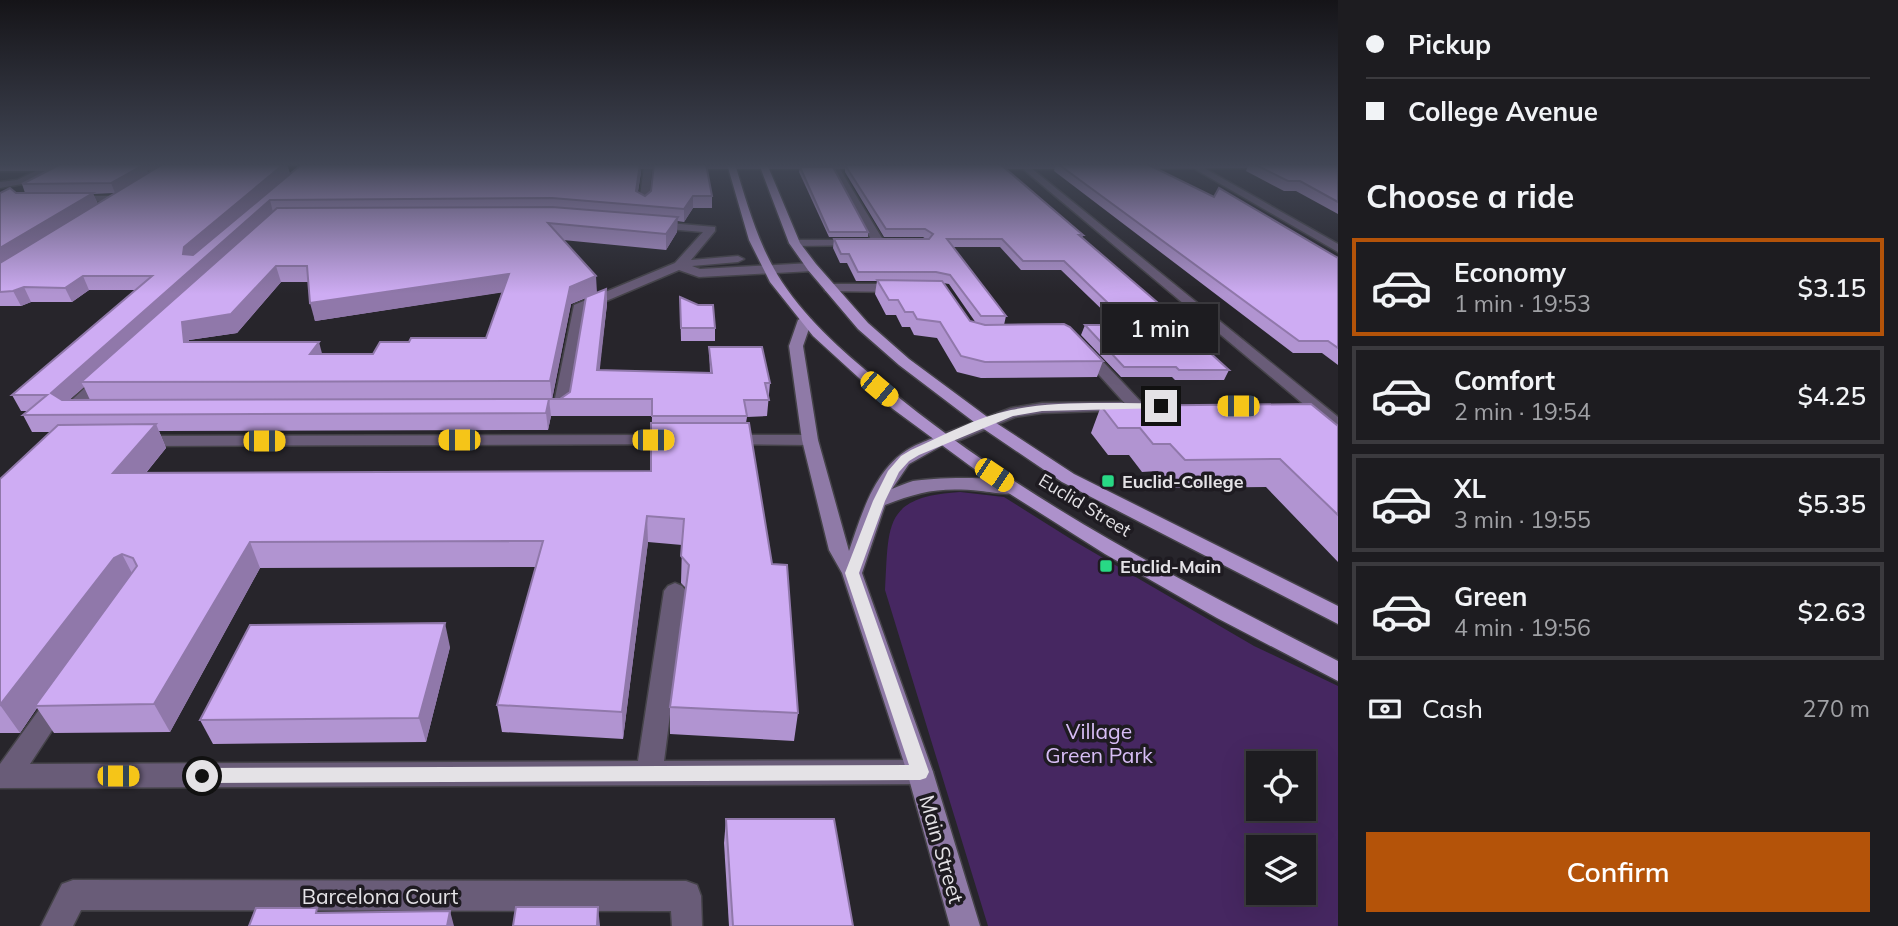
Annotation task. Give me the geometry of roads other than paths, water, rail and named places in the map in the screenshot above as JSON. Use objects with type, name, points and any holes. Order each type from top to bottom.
[{"type":"main road","name":"Euclid Street","points":[[744,207],[753,237],[766,264],[805,320],[865,378],[942,441],[1013,488],[1199,599],[1338,672]]},
{"type":"main road","name":"Euclid Street","points":[[780,207],[795,243],[808,262],[863,326],[904,362],[984,422],[1068,478],[1338,616]]},
{"type":"street","points":[[97,212],[105,207]]},
{"type":"street","points":[[795,243],[885,243],[861,207]]},
{"type":"street","points":[[1073,207],[1338,425]]},
{"type":"street","points":[[1264,207],[1338,249]]},
{"type":"street","points":[[679,266],[711,229],[553,216],[277,217],[70,409],[561,408],[579,308],[679,266],[699,273],[766,264],[808,262]]},
{"type":"street","points":[[829,288],[909,288]]},
{"type":"street","name":"Main Street","points":[[805,320],[796,346],[810,440],[839,550],[852,573],[920,772],[965,926]]},
{"type":"street","points":[[852,573],[879,501],[894,471],[905,458],[984,422],[1011,413],[1042,408],[1142,406],[1072,337]]},
{"type":"street","points":[[1287,406],[1338,406]]},
{"type":"street","points":[[125,441],[810,440]]},
{"type":"street","points":[[879,501],[914,487],[955,482],[1013,488]]},
{"type":"street","points":[[649,774],[676,590]]},
{"type":"street","points":[[3,776],[68,689]]},
{"type":"street","points":[[3,776],[920,772]]},
{"type":"street","name":"Barcelona Court","points":[[56,926],[74,895],[687,911]]},
{"type":"place","name":"Euclid-College","points":[[1108,481]]},
{"type":"place","name":"Euclid-Main","points":[[1106,566]]},
{"type":"park label","name":"Village Green Park","points":[[1099,743]]}]
